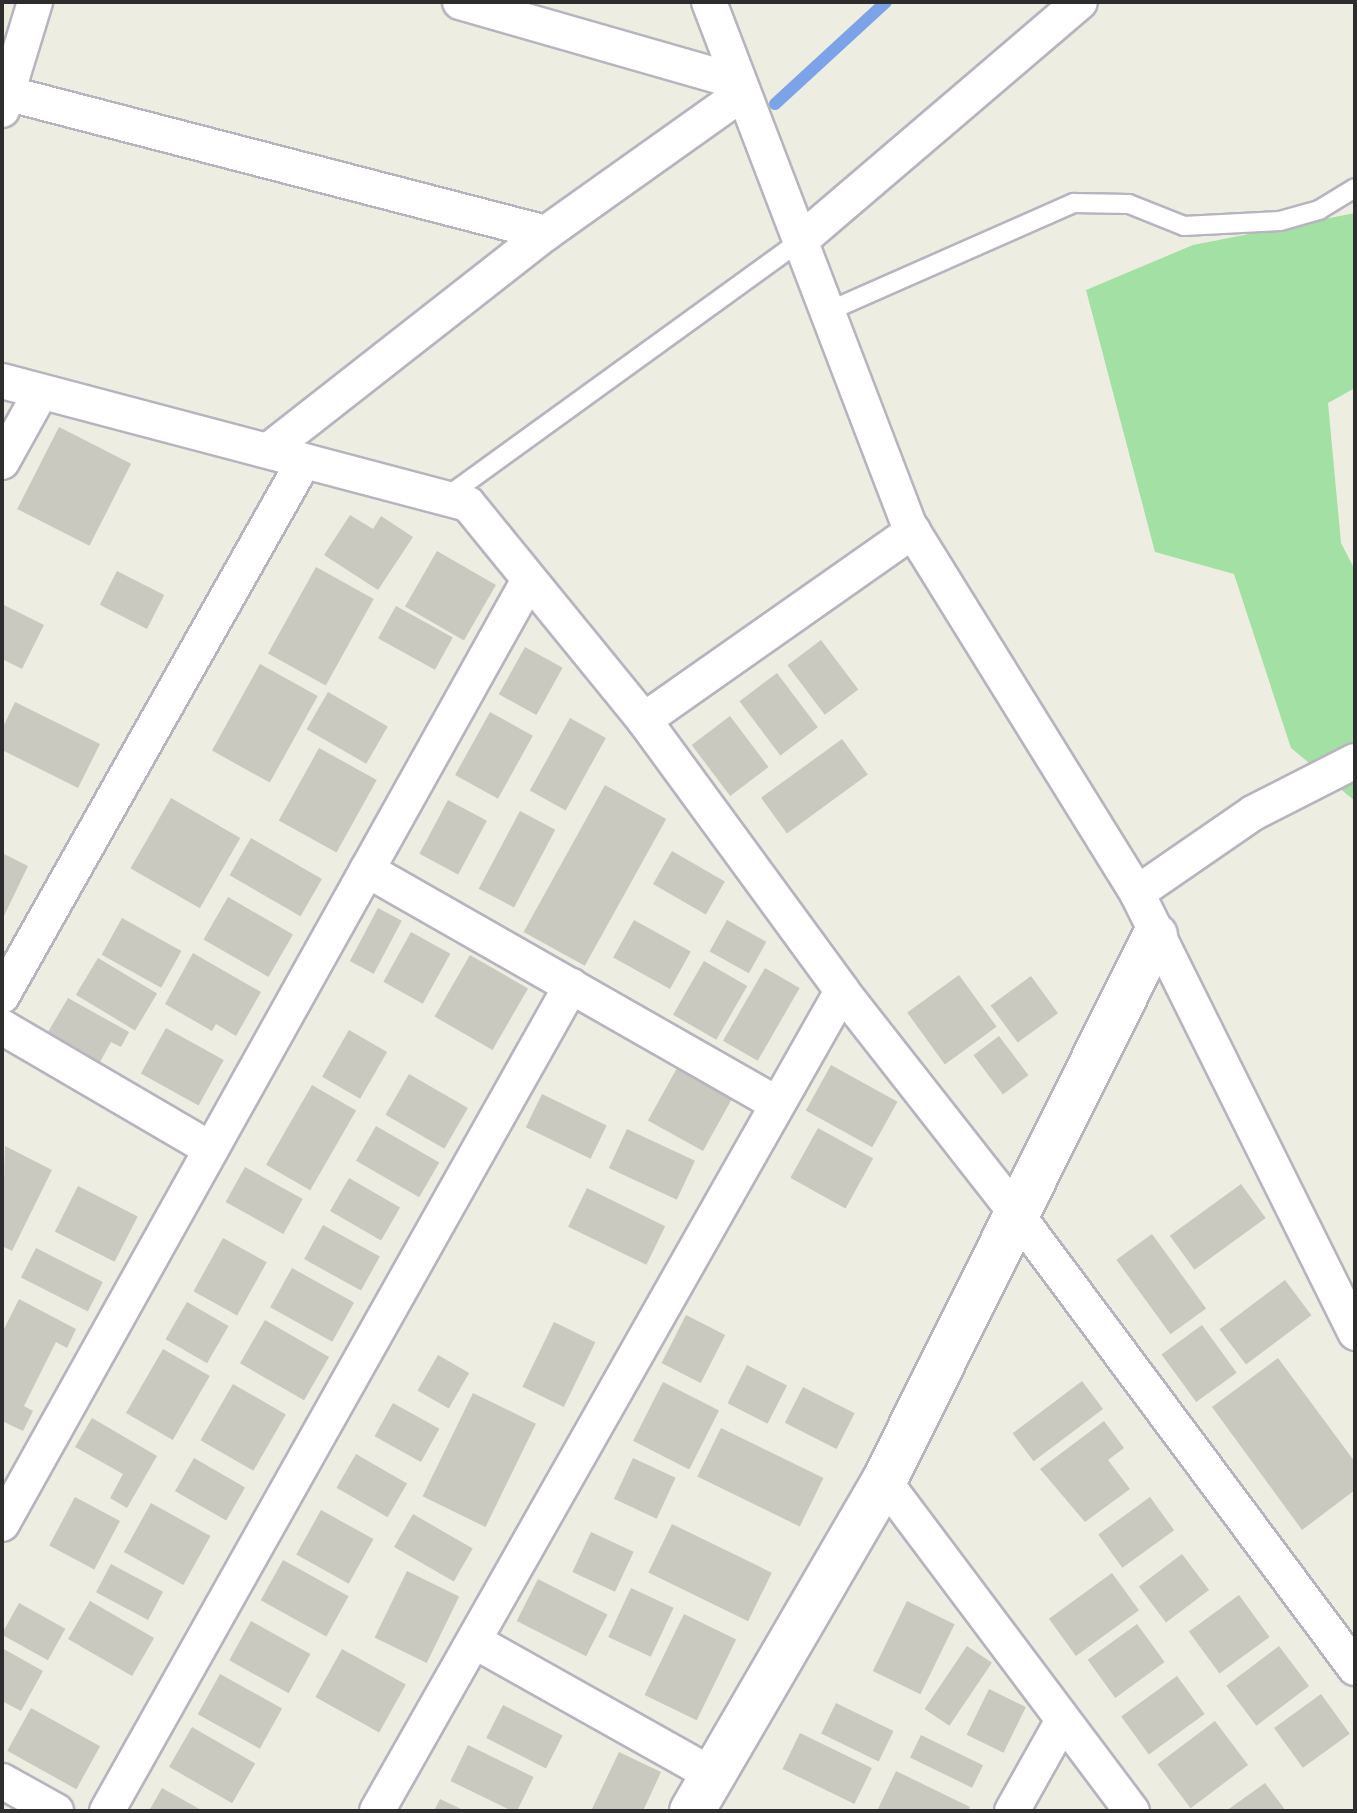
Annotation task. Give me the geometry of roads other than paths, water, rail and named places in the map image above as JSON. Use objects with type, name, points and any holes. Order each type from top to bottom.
[{"type":"street","points":[[35,2],[4,98],[546,233]]},
{"type":"street","points":[[460,2],[741,87]]},
{"type":"street","points":[[800,241],[1080,2]]},
{"type":"street","points":[[710,3],[913,531],[1137,893],[1155,936],[1355,1333]]},
{"type":"street","points":[[269,450],[546,233],[741,87]]},
{"type":"street","points":[[2,381],[468,504],[644,720],[842,991],[1015,1212],[1355,1668]]},
{"type":"street","points":[[2,462],[41,392]]},
{"type":"street","points":[[2,996],[304,461]]},
{"type":"street","points":[[644,720],[913,531]]},
{"type":"street","points":[[2,1524],[529,580]]},
{"type":"street","points":[[1137,893],[1253,813],[1355,761]]},
{"type":"street","points":[[367,870],[777,1104]]},
{"type":"street","points":[[474,1641],[702,1793],[884,1481],[1015,1212],[1155,936]]},
{"type":"street","points":[[107,1811],[571,986]]},
{"type":"street","points":[[377,1811],[842,991]]},
{"type":"street","points":[[2,1027],[211,1149]]},
{"type":"street","points":[[884,1481],[1132,1811]]},
{"type":"street","points":[[1012,1811],[1063,1720]]},
{"type":"street","points":[[2,1781],[56,1811]]},
{"type":"lane","points":[[829,311],[1074,203],[1129,204],[1184,226],[1280,221],[1319,210],[1355,188]]},
{"type":"lane","points":[[445,498],[800,241]]},
{"type":"waterway","points":[[775,104],[886,2]]}]
